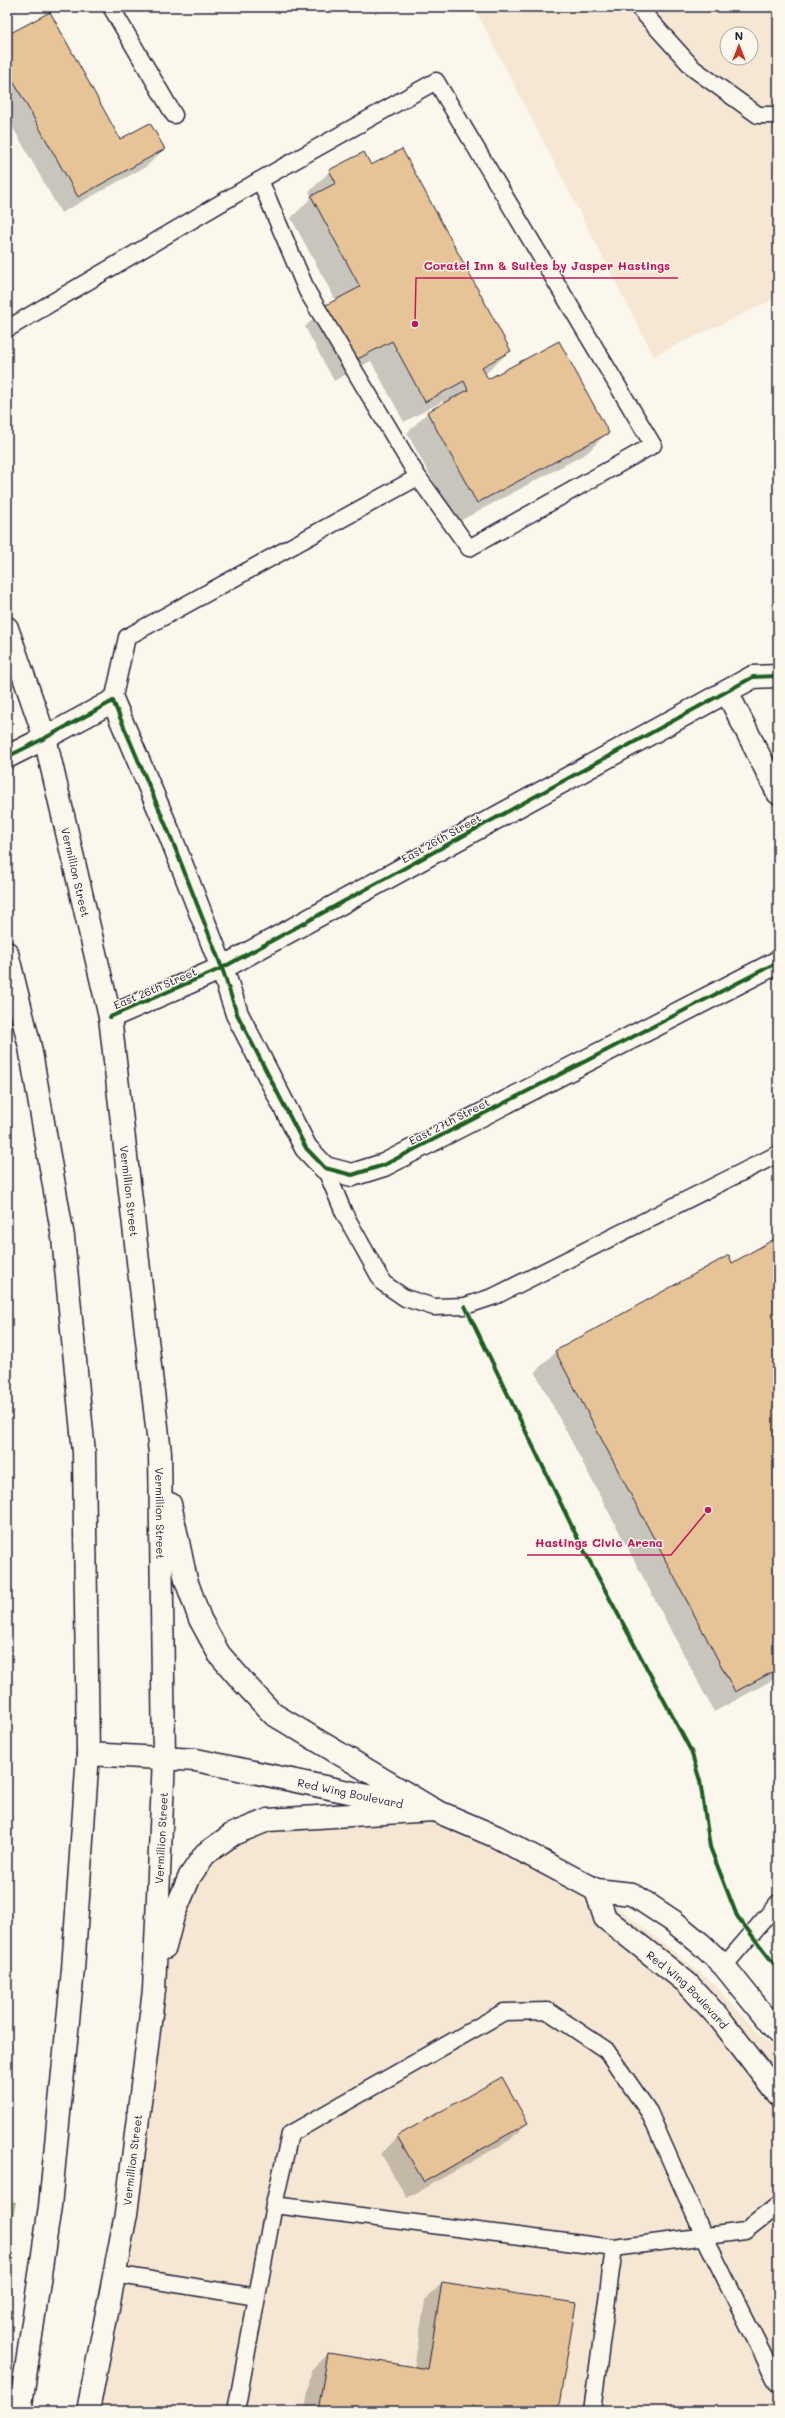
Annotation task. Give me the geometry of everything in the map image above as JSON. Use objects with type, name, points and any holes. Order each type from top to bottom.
[{"type":"main road","name":"Vermillion Street","points":[[7,628],[45,738],[110,1017],[160,1453],[164,1757],[154,1990],[126,2214],[88,2411]]},
{"type":"main road","name":"East 26th Street","points":[[110,1017],[222,968],[753,677],[778,676]]},
{"type":"main road","points":[[727,692],[778,793]]},
{"type":"main road","points":[[7,756],[45,738],[113,700],[170,835],[222,968],[237,1014],[306,1148],[325,1168]]},
{"type":"main road","points":[[7,953],[30,1047],[63,1237],[84,1452],[88,1754],[73,1969],[50,2206],[20,2411]]},
{"type":"main road","name":"East 27th Street","points":[[325,1168],[352,1175],[384,1165],[778,962]]},
{"type":"main road","points":[[160,1453],[186,1580],[200,1619],[219,1654],[273,1714],[434,1810]]},
{"type":"main road","name":"Red Wing Boulevard","points":[[88,1754],[164,1757],[196,1760],[434,1810],[497,1837],[596,1890],[632,1894],[673,1921],[724,1966],[778,2033]]},
{"type":"main road","points":[[154,1990],[173,1916],[190,1876],[205,1854],[233,1834],[268,1820],[434,1810]]},
{"type":"main road","name":"Red Wing Boulevard","points":[[596,1890],[605,1918],[687,1983],[721,2020],[778,2094]]},
{"type":"lane","points":[[111,7],[174,115]]},
{"type":"lane","points":[[638,7],[694,69],[758,115],[778,115]]},
{"type":"lane","points":[[7,329],[260,180],[436,81],[653,445],[469,548],[418,477],[307,291],[260,180]]},
{"type":"lane","points":[[113,700],[127,637],[418,477]]},
{"type":"lane","points":[[325,1168],[344,1213],[383,1283],[404,1298],[434,1307],[465,1306],[495,1296],[778,1154]]},
{"type":"lane","points":[[724,1966],[778,1902]]},
{"type":"lane","points":[[236,2411],[274,2204],[290,2134],[504,2012],[548,2010],[606,2050],[649,2112],[704,2236],[778,2385]]},
{"type":"lane","points":[[274,2204],[614,2248],[745,2231],[778,2205]]},
{"type":"lane","points":[[592,2411],[614,2248]]},
{"type":"lane","points":[[114,2274],[257,2297]]},
{"type":"shaded area","points":[[474,7],[778,7],[778,297],[654,356]]},
{"type":"shaded area","points":[[434,1810],[596,1890],[711,1981],[778,2054],[778,2411],[88,2411],[154,1990],[173,1916],[233,1834]]},
{"type":"green space","points":[[15,2202],[7,2249],[7,2206]]},
{"type":"building","points":[[50,12],[120,139],[150,123],[165,149],[78,197],[7,70],[7,35]]},
{"type":"building","points":[[402,149],[511,351],[482,367],[488,379],[559,341],[609,433],[477,503],[427,412],[468,390],[464,381],[425,402],[392,341],[354,361],[324,306],[360,287],[311,196],[336,183],[329,170],[364,152],[371,165]]},
{"type":"building","points":[[778,1237],[778,1669],[735,1692],[555,1351],[729,1255],[732,1263]]},
{"type":"building","points":[[502,2077],[528,2123],[424,2182],[397,2136]]},
{"type":"building","points":[[442,2282],[576,2303],[558,2411],[318,2411],[328,2353],[428,2369]]},
{"type":"cycle path","points":[[110,1017],[222,968],[753,677],[778,676]]},
{"type":"cycle path","points":[[7,757],[113,701],[170,835],[222,968],[237,1014],[306,1148],[325,1168],[352,1175],[384,1165],[778,962]]},
{"type":"cycle path","points":[[465,1306],[579,1541],[691,1751],[700,1781],[710,1847],[737,1916],[778,1969]]},
{"type":"place","name":"Coratel Inn & Suites by Jasper Hastings","points":[[415,324]]},
{"type":"place","name":"Hastings Civic Arena","points":[[708,1510]]}]
